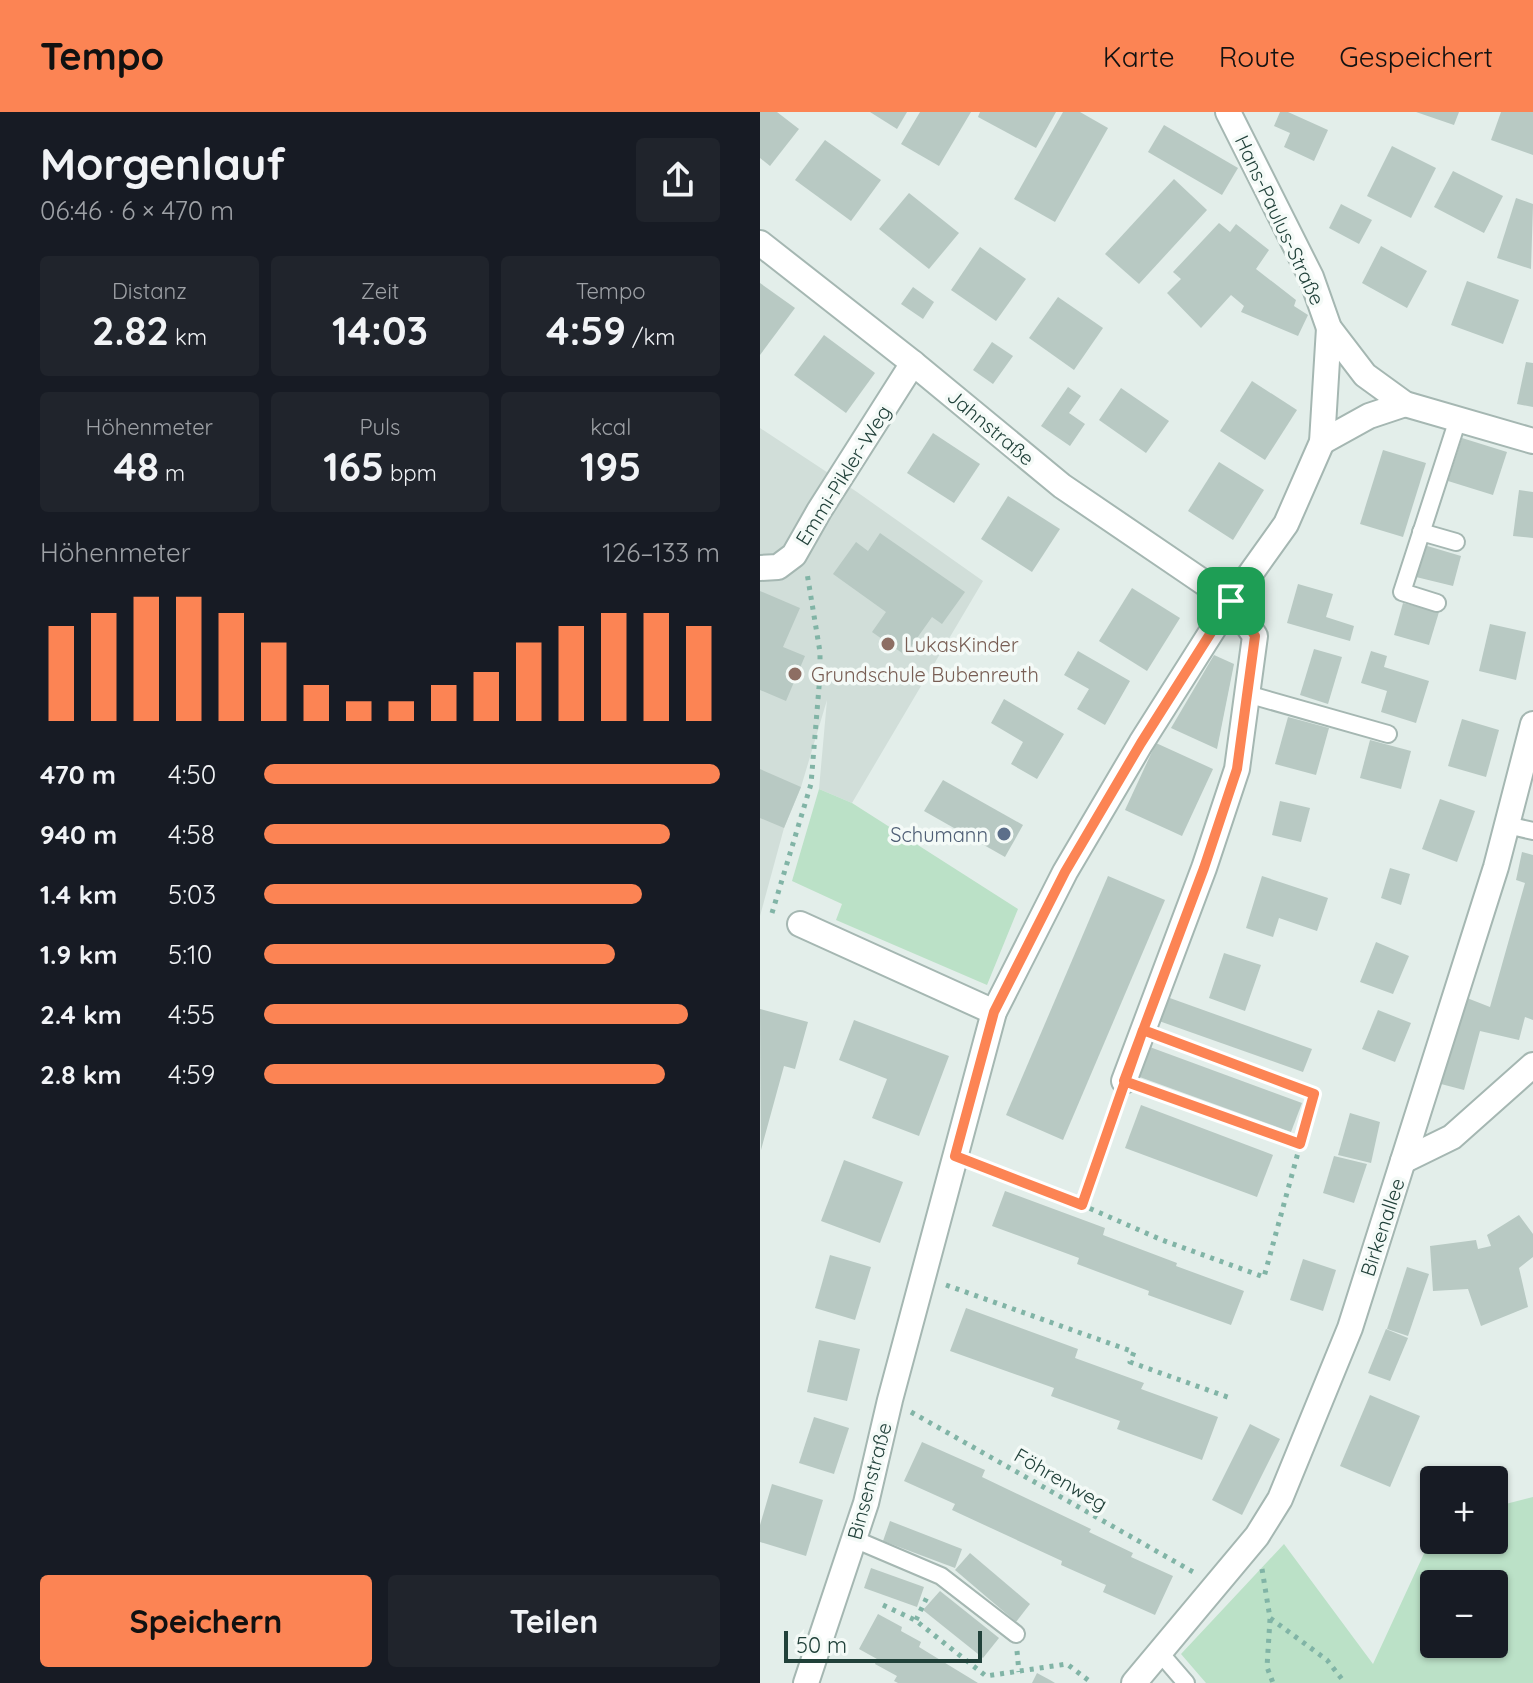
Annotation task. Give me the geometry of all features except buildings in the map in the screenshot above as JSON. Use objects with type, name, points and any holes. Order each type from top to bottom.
[{"type":"street","name":"Hans-Paulus-Straße","points":[[1228,112],[1311,277],[1329,328]]},
{"type":"street","name":"Jahnstraße","points":[[760,243],[913,363],[1062,486],[1231,601]]},
{"type":"street","points":[[1329,328],[1365,375],[1405,404],[1533,441]]},
{"type":"street","name":"Binsenstraße","points":[[806,1683],[866,1503],[922,1277],[994,1012],[1065,872],[1141,743],[1231,601],[1286,524],[1322,442],[1329,328]]},
{"type":"street","name":"Emmi-Pikler-Weg","points":[[760,568],[778,567],[794,555],[913,363]]},
{"type":"street","points":[[1322,442],[1369,416],[1405,404]]},
{"type":"street","points":[[1124,1081],[1204,868],[1237,769],[1255,636],[1231,601]]},
{"type":"street","name":"Birkenallee","points":[[1134,1683],[1257,1536],[1280,1499],[1350,1328],[1496,867],[1533,724]]},
{"type":"street","points":[[800,924],[994,1012]]},
{"type":"street","points":[[1403,1161],[1452,1137],[1533,1065]]},
{"type":"lane","points":[[1437,603],[1402,592],[1458,419]]},
{"type":"lane","points":[[1421,532],[1456,542]]},
{"type":"lane","points":[[1247,694],[1388,734]]},
{"type":"lane","points":[[1507,825],[1533,831]]},
{"type":"lane","points":[[854,1539],[941,1576],[1016,1634]]},
{"type":"lane","points":[[1161,1654],[1186,1683]]},
{"type":"path","points":[[772,913],[808,800],[816,736],[820,652],[801,542]]},
{"type":"path","points":[[955,1156],[1162,1240],[1264,1277],[1314,1094],[1143,1030]]},
{"type":"path","points":[[1082,1205],[1124,1081],[1300,1144]]},
{"type":"path","points":[[922,1277],[1134,1352],[1130,1362],[1233,1399]]},
{"type":"path","name":"Föhrenweg","points":[[890,1400],[1216,1585]]},
{"type":"path","points":[[1257,1536],[1270,1618],[1267,1667],[1273,1683]]},
{"type":"path","points":[[915,1620],[941,1576]]},
{"type":"path","points":[[883,1605],[915,1620],[986,1676],[1067,1664],[1092,1683]]},
{"type":"path","points":[[1270,1618],[1327,1660],[1345,1683]]},
{"type":"shaded area","points":[[760,428],[983,581],[852,803],[819,789],[827,700],[801,787],[784,828],[760,916]]},
{"type":"green space","points":[[819,789],[852,803],[1018,909],[987,985],[836,920],[842,904],[792,881]]},
{"type":"green space","points":[[1533,1497],[1533,1683],[1206,1683],[1181,1654],[1284,1544],[1373,1664],[1424,1554],[1508,1554],[1508,1503]]},
{"type":"place","name":"LukasKinder","points":[[888,644]]},
{"type":"place","name":"Grundschule Bubenreuth","points":[[795,674]]},
{"type":"place","name":"Schumann","points":[[1004,834]]},
{"type":"route","points":[[1231,601],[1141,743],[1065,872],[994,1012],[955,1156],[1082,1205],[1124,1081],[1143,1030],[1314,1094],[1300,1144],[1124,1081],[1143,1030],[1204,868],[1237,769],[1255,636],[1231,601]]}]
